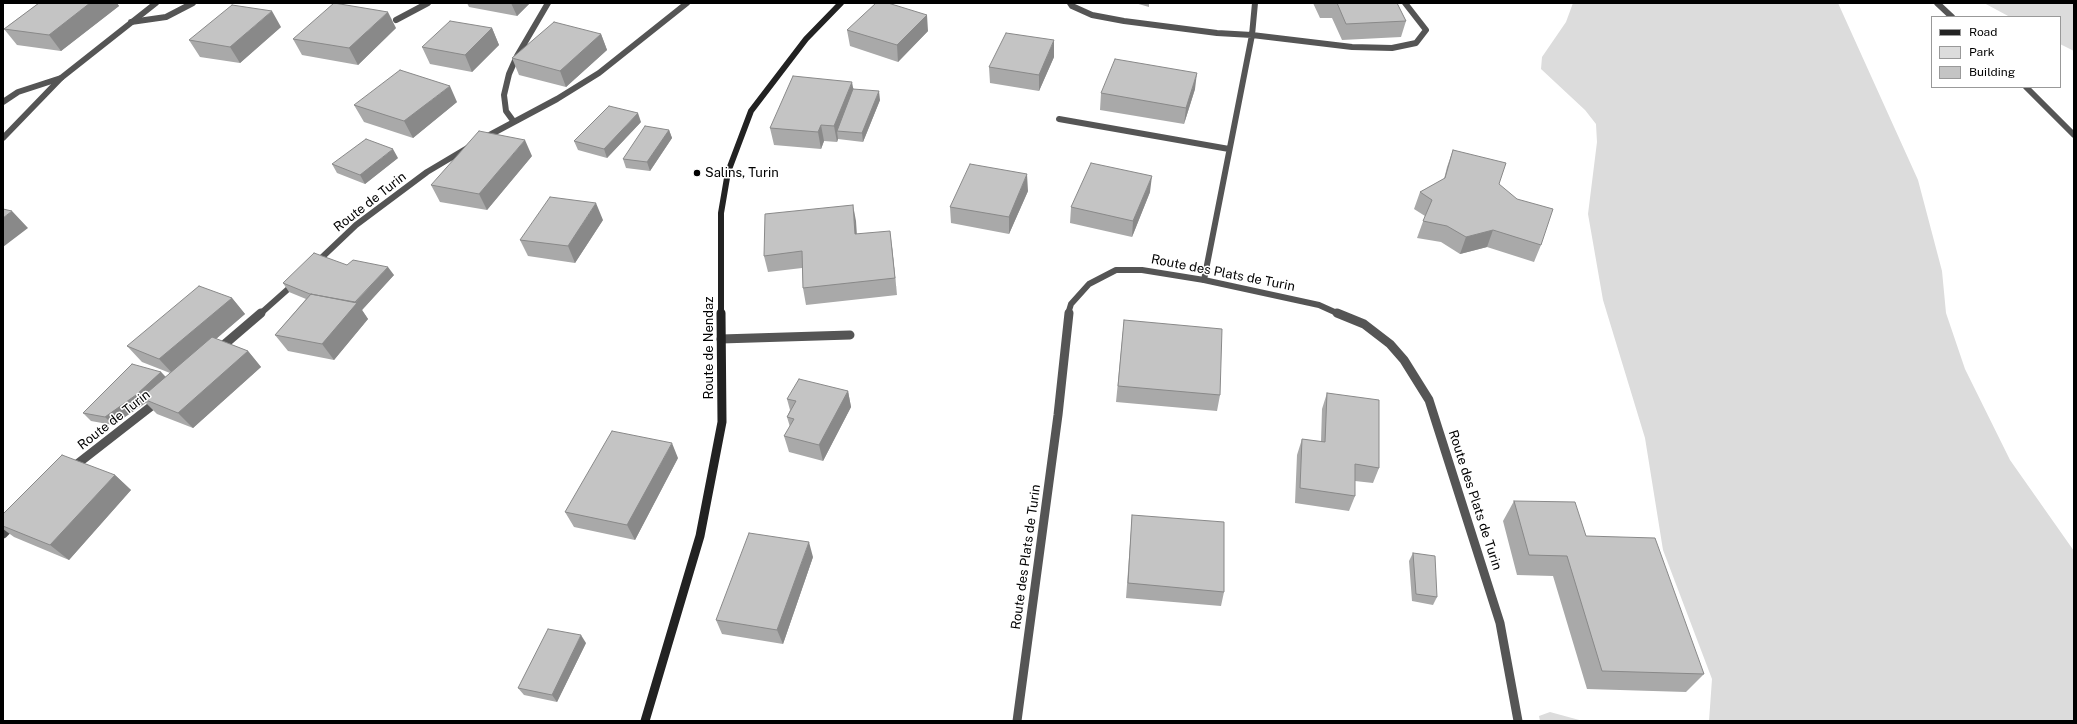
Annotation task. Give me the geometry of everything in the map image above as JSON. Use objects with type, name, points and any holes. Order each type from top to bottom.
[{"type":"main road","name":"Route de Nendaz","points":[[645,721],[700,536],[722,422],[721,213],[728,172],[751,111],[766,89],[806,39],[841,3]]},
{"type":"street","points":[[3,138],[61,78],[156,3]]},
{"type":"street","points":[[131,22],[166,17],[193,3]]},
{"type":"street","points":[[396,20],[428,3]]},
{"type":"street","points":[[514,122],[506,111],[504,95],[509,74],[517,56],[548,3]]},
{"type":"street","name":"Route de Turin","points":[[311,268],[356,225],[427,172],[557,99],[599,73],[687,3]]},
{"type":"street","points":[[1070,3],[1072,6],[1092,15],[1124,21],[1217,33],[1252,35],[1352,47],[1392,48],[1416,43],[1426,30],[1405,3]]},
{"type":"street","points":[[1204,280],[1252,35],[1255,3]]},
{"type":"street","points":[[1937,3],[1951,16]]},
{"type":"street","points":[[3,102],[18,92],[61,78]]},
{"type":"street","points":[[2027,88],[2074,135]]},
{"type":"street","points":[[1059,119],[1229,149]]},
{"type":"street","name":"Route des Plats de Turin","points":[[1017,721],[1058,415],[1067,318],[1071,304],[1089,284],[1116,270],[1142,270],[1204,280],[1320,305],[1364,324],[1390,344],[1404,360],[1429,400],[1500,623],[1518,721]]},
{"type":"street","points":[[214,354],[299,279]]},
{"type":"street","points":[[721,340],[850,335]]},
{"type":"street","name":"Route de Turin","points":[[68,471],[166,394]]},
{"type":"street","points":[[3,534],[19,518]]},
{"type":"green space","points":[[1573,3],[1838,3],[1918,180],[1942,271],[1946,313],[1965,369],[2010,460],[2074,551],[2074,721],[1709,721],[1712,679],[1663,550],[1645,438],[1603,300],[1588,214],[1597,142],[1596,124],[1585,110],[1541,69],[1542,57],[1566,22]]},
{"type":"green space","points":[[1984,3],[2074,3],[2074,51],[2061,44],[2061,16],[2008,16]]},
{"type":"green space","points":[[1550,712],[1583,721],[1540,721],[1539,716]]},
{"type":"building","points":[[39,3],[90,3],[49,35],[4,29]]},
{"type":"building","points":[[334,3],[388,12],[349,48],[293,39]]},
{"type":"building","points":[[876,3],[888,3],[927,15],[897,45],[847,30]]},
{"type":"building","points":[[1337,3],[1397,3],[1406,21],[1346,24]]},
{"type":"building","points":[[232,5],[272,11],[230,47],[189,40]]},
{"type":"building","points":[[450,21],[492,28],[465,55],[422,47]]},
{"type":"building","points":[[554,22],[601,34],[560,71],[512,58]]},
{"type":"building","points":[[1006,33],[1054,40],[1039,75],[989,67]]},
{"type":"building","points":[[1115,59],[1197,73],[1186,108],[1101,93]]},
{"type":"building","points":[[400,70],[450,86],[404,121],[354,105]]},
{"type":"building","points":[[793,76],[852,82],[834,126],[821,125],[818,132],[770,128]]},
{"type":"building","points":[[853,89],[879,91],[862,133],[837,131]]},
{"type":"building","points":[[609,106],[638,113],[604,149],[574,141]]},
{"type":"building","points":[[645,126],[669,130],[647,162],[623,159]]},
{"type":"building","points":[[479,131],[525,140],[479,194],[431,185]]},
{"type":"building","points":[[366,139],[393,149],[360,175],[332,164]]},
{"type":"building","points":[[1453,150],[1506,163],[1499,184],[1517,199],[1553,209],[1541,245],[1493,230],[1466,237],[1447,226],[1423,221],[1432,200],[1420,192],[1445,178]]},
{"type":"building","points":[[1091,163],[1152,176],[1133,221],[1071,207]]},
{"type":"building","points":[[970,164],[1027,174],[1009,217],[950,207]]},
{"type":"building","points":[[550,197],[596,203],[568,246],[520,240]]},
{"type":"building","points":[[853,205],[855,234],[890,231],[895,278],[803,288],[802,251],[764,256],[765,214]]},
{"type":"building","points":[[3,209],[12,211],[3,218]]},
{"type":"building","points":[[314,253],[347,265],[353,260],[388,267],[355,302],[310,294],[283,283]]},
{"type":"building","points":[[199,286],[232,298],[159,359],[127,346]]},
{"type":"building","points":[[311,294],[357,303],[322,344],[275,335]]},
{"type":"building","points":[[1124,320],[1222,329],[1220,395],[1118,386]]},
{"type":"building","points":[[212,337],[248,351],[178,413],[141,398]]},
{"type":"building","points":[[132,364],[161,372],[136,395],[105,417],[83,413]]},
{"type":"building","points":[[799,379],[848,391],[819,445],[784,436],[794,419],[787,417],[796,401],[787,399]]},
{"type":"building","points":[[1327,393],[1379,400],[1379,468],[1355,464],[1355,496],[1300,488],[1302,439],[1325,442]]},
{"type":"building","points":[[612,431],[672,443],[627,525],[565,512]]},
{"type":"building","points":[[62,455],[115,475],[50,545],[3,526],[3,514]]},
{"type":"building","points":[[1514,501],[1575,502],[1586,536],[1655,538],[1704,674],[1602,671],[1567,556],[1529,555]]},
{"type":"building","points":[[1132,515],[1224,522],[1224,592],[1128,583]]},
{"type":"building","points":[[749,533],[809,542],[777,630],[716,620]]},
{"type":"building","points":[[1413,553],[1435,556],[1437,597],[1416,594]]},
{"type":"building","points":[[548,629],[581,635],[552,695],[518,688]]},
{"type":"place","name":"Salins, Turin","points":[[697,173]]}]
